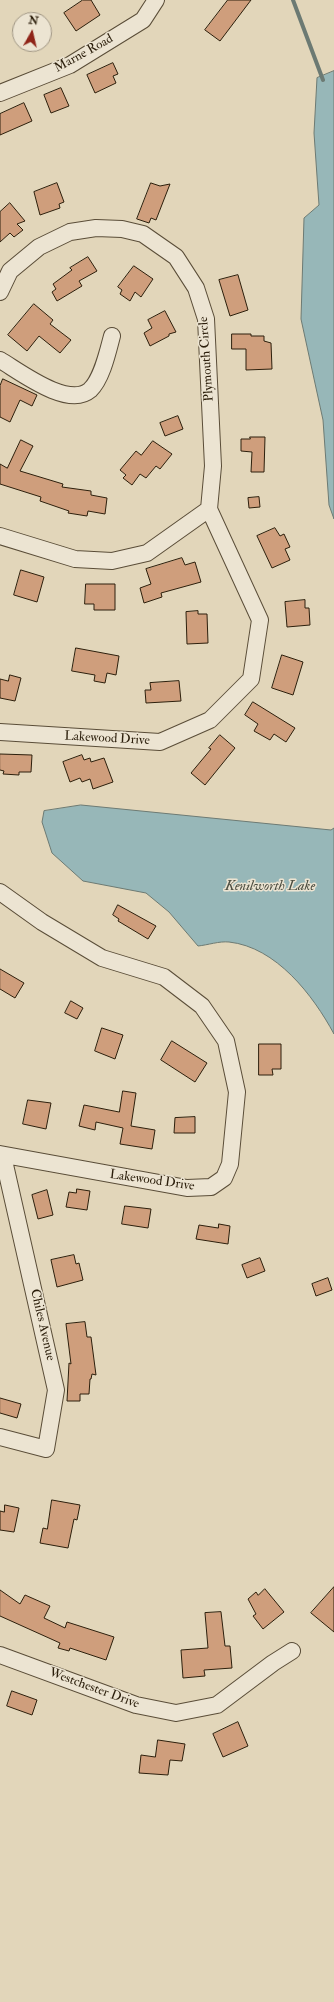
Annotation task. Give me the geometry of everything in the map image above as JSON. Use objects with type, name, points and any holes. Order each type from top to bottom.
[{"type":"street","name":"Marne Road","points":[[0,93],[70,65],[143,20],[156,0]]},
{"type":"street","name":"Plymouth Circle","points":[[0,292],[10,270],[39,247],[70,232],[96,228],[122,229],[144,234],[176,257],[196,288],[206,319],[213,466],[209,509]]},
{"type":"street","points":[[0,360],[57,393],[74,396],[89,390],[104,367],[112,336]]},
{"type":"street","points":[[0,536],[75,559],[112,561],[147,553],[209,509]]},
{"type":"street","name":"Lakewood Drive","points":[[0,732],[160,742],[210,720],[251,679],[260,620],[209,509]]},
{"type":"street","name":"Lakewood Drive","points":[[0,892],[42,922],[102,958],[164,977],[202,1006],[226,1041],[237,1092],[230,1164],[224,1178],[211,1187],[187,1188],[2,1155]]},
{"type":"street","name":"Chiles Avenue","points":[[0,1437],[46,1449],[56,1390],[2,1155]]},
{"type":"street","name":"Westchester Drive","points":[[0,1655],[136,1705],[176,1713],[217,1705],[273,1663],[292,1651]]},
{"type":"water","points":[[334,71],[334,519],[329,505],[323,420],[301,319],[304,218],[319,205],[314,133],[317,78]]},
{"type":"water","name":"Kenilworth Lake","points":[[81,805],[331,830],[334,828],[334,1034],[304,989],[277,963],[262,953],[246,946],[229,942],[198,946],[169,912],[146,893],[83,881],[52,853],[42,822],[44,811]]},
{"type":"building","points":[[83,0],[91,0],[100,15],[76,31],[64,13]]},
{"type":"building","points":[[228,0],[251,0],[220,41],[205,30]]},
{"type":"building","points":[[113,63],[118,74],[113,76],[116,83],[95,93],[87,75]]},
{"type":"building","points":[[61,88],[69,106],[51,113],[44,95]]},
{"type":"building","points":[[24,103],[32,121],[0,135],[0,114]]},
{"type":"building","points":[[57,183],[64,202],[59,204],[60,208],[40,215],[34,192]]},
{"type":"building","points":[[151,183],[160,186],[170,184],[156,220],[151,218],[149,223],[137,219]]},
{"type":"building","points":[[10,203],[25,221],[17,224],[23,230],[14,237],[10,233],[0,242],[0,212]]},
{"type":"building","points":[[88,257],[97,271],[79,281],[82,286],[57,301],[52,292],[56,289],[53,284],[72,270],[70,268]]},
{"type":"building","points":[[134,266],[153,279],[141,297],[135,292],[130,301],[120,294],[122,290],[118,287]]},
{"type":"building","points":[[238,275],[248,310],[230,316],[219,280]]},
{"type":"building","points":[[34,304],[53,320],[50,324],[71,340],[60,353],[39,336],[27,351],[8,335]]},
{"type":"building","points":[[165,311],[176,332],[169,334],[169,336],[150,346],[144,333],[152,328],[148,320]]},
{"type":"building","points":[[232,334],[264,336],[264,341],[271,343],[272,369],[246,370],[246,349],[232,349]]},
{"type":"building","points":[[3,379],[37,395],[32,406],[20,400],[10,422],[0,417],[0,386]]},
{"type":"building","points":[[178,416],[183,429],[165,436],[160,423]]},
{"type":"building","points":[[250,437],[265,437],[264,472],[251,472],[252,452],[241,451],[241,439],[250,439]]},
{"type":"building","points":[[21,440],[33,446],[20,471],[63,484],[62,487],[91,491],[91,495],[107,498],[105,514],[88,511],[87,516],[68,513],[69,511],[40,501],[41,497],[0,484],[0,464],[7,468]]},
{"type":"building","points":[[153,441],[172,454],[160,469],[156,466],[146,478],[140,474],[132,485],[123,478],[126,475],[120,470],[136,451],[141,455]]},
{"type":"building","points":[[259,497],[260,507],[249,508],[248,498]]},
{"type":"building","points":[[275,528],[280,536],[284,534],[290,547],[285,549],[290,560],[272,568],[257,536]]},
{"type":"building","points":[[182,558],[185,565],[195,562],[201,582],[161,593],[162,597],[144,603],[140,588],[151,584],[146,569]]},
{"type":"building","points":[[21,570],[44,577],[37,602],[14,595]]},
{"type":"building","points":[[86,584],[115,584],[115,610],[94,610],[94,604],[85,604]]},
{"type":"building","points":[[305,600],[305,608],[309,608],[310,625],[287,627],[285,602]]},
{"type":"building","points":[[198,611],[198,614],[207,614],[208,643],[187,644],[186,612]]},
{"type":"building","points":[[76,648],[119,656],[116,675],[107,673],[105,683],[94,681],[95,675],[72,671]]},
{"type":"building","points":[[282,655],[303,662],[293,695],[272,688]]},
{"type":"building","points":[[10,675],[21,678],[15,701],[0,698],[0,679],[8,681]]},
{"type":"building","points":[[179,681],[181,701],[146,703],[145,690],[151,690],[150,683]]},
{"type":"building","points":[[253,702],[295,728],[286,742],[274,734],[270,740],[254,731],[258,724],[245,715]]},
{"type":"building","points":[[220,735],[235,748],[205,785],[191,773],[211,749],[209,748]]},
{"type":"building","points":[[0,754],[32,755],[31,772],[19,772],[19,775],[3,774],[4,771],[0,770]]},
{"type":"building","points":[[82,755],[84,760],[90,758],[91,762],[104,758],[113,782],[93,789],[90,779],[82,782],[80,778],[70,782],[63,762]]},
{"type":"building","points":[[118,905],[156,926],[148,939],[118,921],[119,919],[113,915]]},
{"type":"building","points":[[0,969],[24,983],[15,998],[0,989]]},
{"type":"building","points":[[71,1001],[83,1008],[77,1019],[65,1013]]},
{"type":"building","points":[[102,1028],[123,1035],[115,1059],[95,1051]]},
{"type":"building","points":[[172,1041],[207,1063],[195,1082],[161,1060]]},
{"type":"building","points":[[259,1044],[281,1044],[281,1069],[272,1069],[273,1075],[259,1075]]},
{"type":"building","points":[[123,1091],[136,1093],[131,1126],[155,1130],[152,1149],[120,1144],[123,1128],[96,1122],[95,1130],[79,1126],[84,1105],[119,1112]]},
{"type":"building","points":[[28,1100],[51,1103],[46,1129],[23,1124]]},
{"type":"building","points":[[195,1117],[195,1133],[174,1133],[175,1118]]},
{"type":"building","points":[[77,1189],[90,1191],[87,1210],[66,1207],[69,1192],[76,1193]]},
{"type":"building","points":[[47,1190],[53,1215],[38,1219],[32,1195]]},
{"type":"building","points":[[125,1206],[151,1209],[148,1228],[122,1224]]},
{"type":"building","points":[[219,1224],[230,1226],[228,1244],[196,1239],[199,1225],[218,1228]]},
{"type":"building","points":[[74,1255],[76,1264],[79,1263],[83,1280],[57,1287],[51,1260]]},
{"type":"building","points":[[260,1258],[265,1271],[247,1278],[242,1265]]},
{"type":"building","points":[[328,1278],[332,1290],[316,1296],[312,1284]]},
{"type":"building","points":[[85,1322],[87,1337],[91,1337],[96,1375],[92,1374],[90,1379],[89,1394],[80,1394],[80,1401],[67,1401],[69,1363],[71,1364],[66,1324]]},
{"type":"building","points":[[0,1398],[21,1404],[17,1418],[0,1413]]},
{"type":"building","points":[[52,1500],[80,1505],[77,1520],[74,1519],[68,1548],[40,1543],[43,1528],[47,1529]]},
{"type":"building","points":[[5,1505],[19,1508],[14,1532],[0,1530],[0,1511],[4,1512]]},
{"type":"building","points":[[334,1587],[334,1632],[311,1613]]},
{"type":"building","points":[[265,1589],[284,1612],[263,1629],[253,1616],[256,1614],[248,1599],[256,1592],[258,1595]]},
{"type":"building","points":[[0,1590],[20,1604],[25,1595],[50,1606],[44,1618],[65,1628],[67,1622],[114,1637],[106,1660],[70,1648],[69,1651],[58,1648],[60,1643],[0,1616]]},
{"type":"building","points":[[221,1612],[225,1646],[230,1646],[232,1668],[204,1670],[205,1676],[183,1678],[181,1650],[208,1648],[205,1613]]},
{"type":"building","points":[[12,1691],[37,1700],[32,1715],[7,1706]]},
{"type":"building","points":[[238,1722],[248,1746],[223,1757],[213,1734]]},
{"type":"building","points":[[158,1740],[185,1744],[182,1761],[170,1760],[168,1775],[139,1773],[141,1755],[155,1757]]},
{"type":"waterway","points":[[293,0],[323,80]]}]
